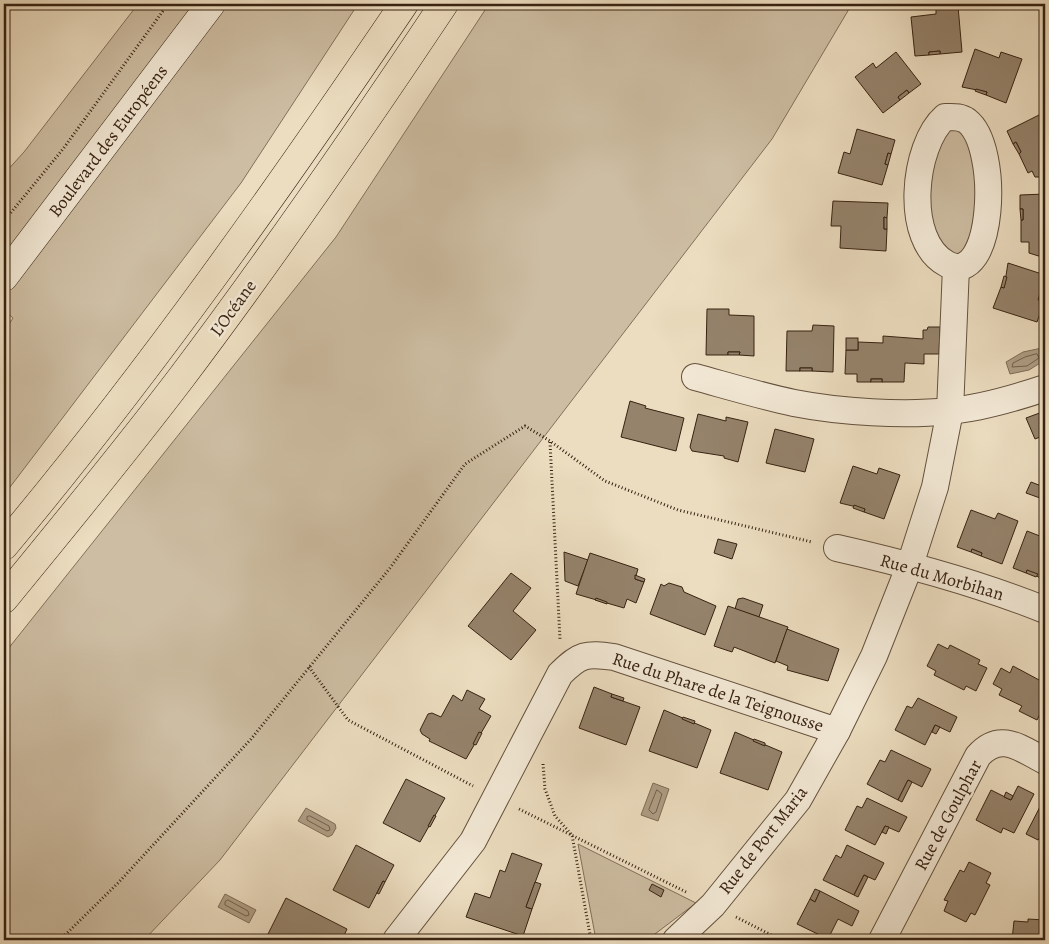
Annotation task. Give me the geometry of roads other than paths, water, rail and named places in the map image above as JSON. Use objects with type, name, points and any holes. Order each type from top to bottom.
[{"type":"highway","name":"L’Océane","points":[[4,546],[172,333],[278,187],[404,4]]},
{"type":"highway","name":"L’Océane","points":[[4,599],[89,496],[193,362],[268,260],[444,4]]},
{"type":"street","name":"Boulevard des Européens","points":[[4,277],[211,4]]},
{"type":"street","points":[[945,117],[958,117],[967,122],[981,140],[987,165],[989,195],[986,226],[978,252],[968,263],[956,267],[946,264],[927,243],[921,227],[918,200],[919,170],[926,142],[937,124],[945,117]]},
{"type":"street","name":"Rue de Port Maria","points":[[676,940],[713,905],[798,800],[837,731],[874,656],[910,565],[935,487],[950,411],[956,267]]},
{"type":"street","points":[[695,377],[793,403],[833,409],[950,411],[1012,399],[1045,388]]},
{"type":"street","name":"Rue du Morbihan","points":[[837,548],[910,565],[1018,599],[1045,610]]},
{"type":"street","name":"Rue du Phare de la Teignousse","points":[[396,940],[473,841],[560,674],[575,659],[591,653],[614,657],[837,731]]},
{"type":"street","name":"Rue de Goulphar","points":[[882,940],[978,756],[987,745],[1000,742],[1014,745],[1045,761]]},
{"type":"water","points":[[1042,348],[1045,360],[1029,370],[1010,374],[1006,362],[1023,352]]},
{"type":"water","points":[[653,783],[669,789],[658,821],[641,815]]},
{"type":"water","points":[[306,808],[335,824],[336,828],[332,835],[328,837],[298,821]]},
{"type":"water","points":[[225,894],[256,910],[249,923],[218,907]]}]
